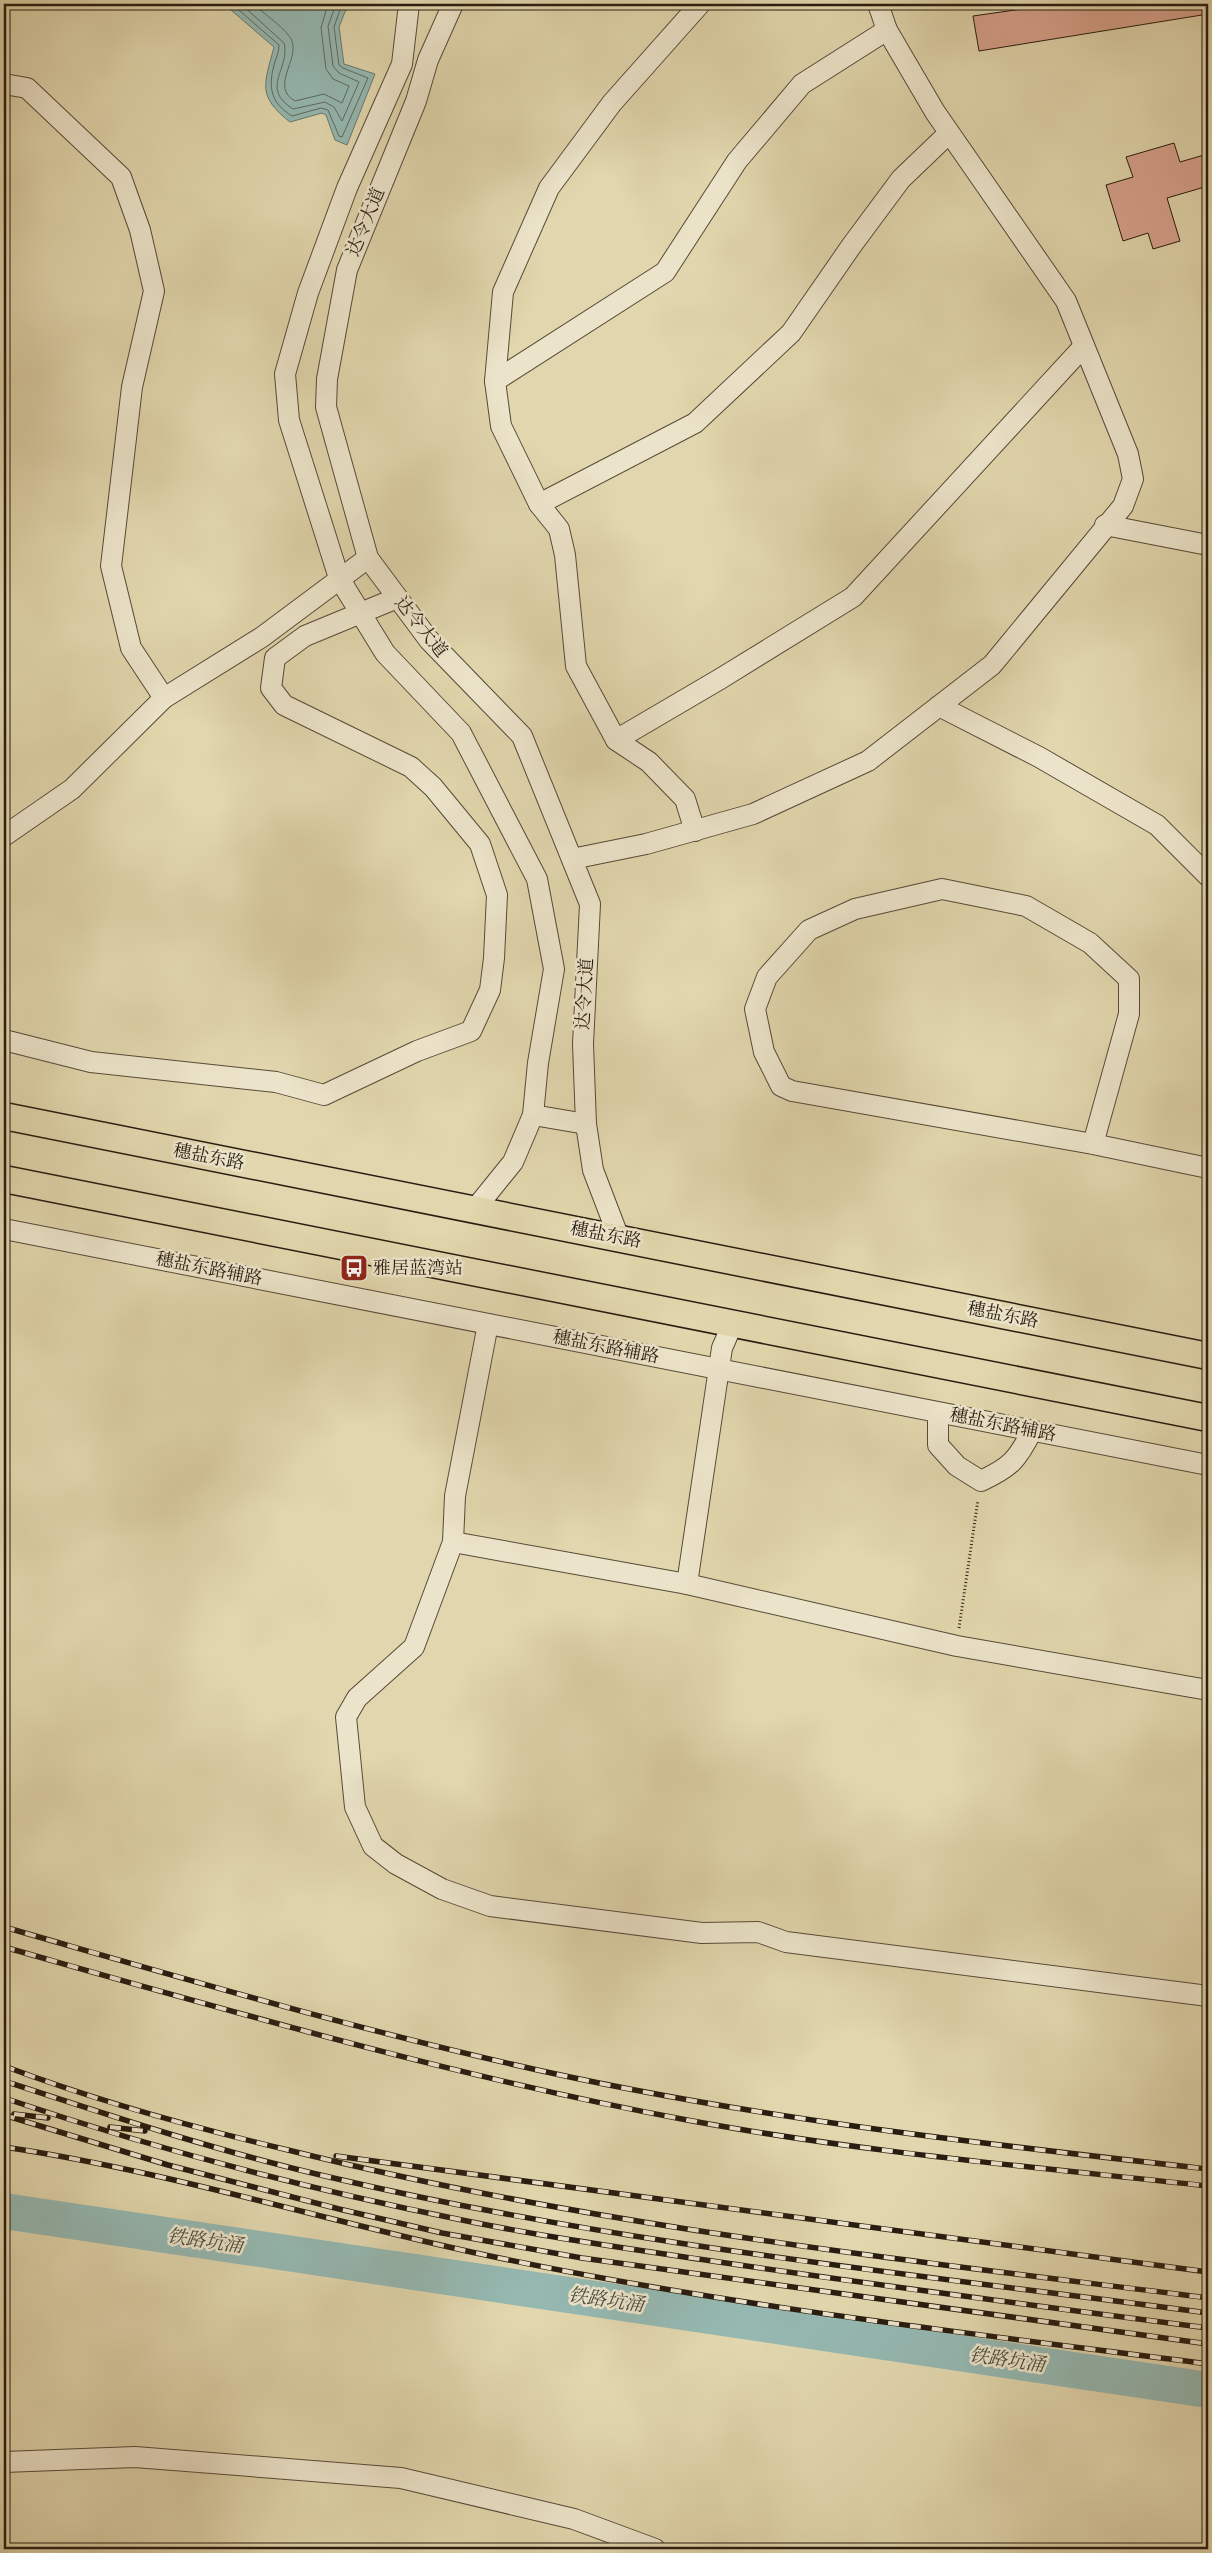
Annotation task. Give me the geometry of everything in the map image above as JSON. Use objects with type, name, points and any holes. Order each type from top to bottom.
[{"type":"main road","name":"穗盐东路","points":[[4,1116],[1208,1356]]},
{"type":"main road","points":[[4,1178],[1208,1418]]},
{"type":"street","name":"达令大道","points":[[409,4],[402,64],[340,206],[308,293],[285,374],[289,420],[339,578],[385,653],[460,733],[537,879],[554,970],[538,1063],[533,1115],[513,1162],[476,1209]]},
{"type":"street","name":"达令大道","points":[[453,4],[428,60],[416,101],[347,270],[326,380],[326,407],[368,558],[429,640],[522,736],[590,904],[583,1044],[586,1124],[593,1170],[619,1238]]},
{"type":"street","points":[[695,830],[685,799],[648,762],[616,740],[576,666],[565,555],[559,529],[539,504],[500,426],[495,381],[503,292],[549,188],[612,103],[700,4]]},
{"type":"street","points":[[572,859],[646,844],[753,814],[868,761],[992,665],[1105,524],[1123,506],[1133,479],[1128,454],[1066,301],[949,133],[887,30],[878,4]]},
{"type":"street","points":[[495,381],[666,272],[737,160],[802,84],[887,30]]},
{"type":"street","points":[[4,84],[27,88],[121,177],[140,230],[154,291],[132,387],[112,566],[131,648],[164,698]]},
{"type":"street","points":[[390,90],[416,101]]},
{"type":"street","points":[[539,504],[695,423],[791,333],[852,245],[901,180],[949,133]]},
{"type":"street","points":[[616,740],[853,597],[1084,346]]},
{"type":"street","points":[[1105,524],[1208,545]]},
{"type":"street","points":[[4,836],[72,789],[164,698],[262,637],[368,558]]},
{"type":"street","points":[[4,1040],[91,1062],[276,1082],[324,1095],[416,1051],[471,1031],[490,990],[494,958],[497,895],[480,844],[433,787],[411,767],[284,705],[271,688],[275,658],[305,636],[397,598]]},
{"type":"street","points":[[939,706],[1039,757],[1156,825],[1208,876]]},
{"type":"street","points":[[1093,1144],[1129,1014],[1130,979],[1090,943],[1026,906],[942,889],[855,909],[808,930],[767,977],[755,1010],[764,1052],[781,1086],[792,1091],[1093,1144],[1208,1168]]},
{"type":"street","points":[[533,1115],[586,1124]]},
{"type":"street","name":"穗盐东路辅路","points":[[4,1229],[1208,1465]]},
{"type":"street","points":[[687,1584],[722,1348],[733,1323]]},
{"type":"street","points":[[488,1324],[455,1496],[453,1542],[414,1647],[357,1698],[346,1717],[355,1807],[373,1846],[396,1864],[442,1889],[490,1906],[702,1933],[758,1932],[786,1942],[1208,1996]]},
{"type":"street","points":[[938,1413],[938,1445],[957,1466],[980,1481],[999,1473],[1019,1457],[1032,1431]]},
{"type":"street","points":[[453,1542],[687,1584],[957,1646],[1208,1690]]},
{"type":"street","points":[[4,2462],[135,2457],[401,2478],[574,2519],[654,2549]]},
{"type":"path","points":[[957,1646],[980,1481]]},
{"type":"water","points":[[224,4],[348,4],[339,27],[344,64],[375,74],[347,145],[335,140],[326,115],[322,113],[290,122],[272,105],[266,89],[266,81],[274,47]]},
{"type":"building","points":[[1057,4],[1208,4],[1208,14],[979,51],[973,16]]},
{"type":"building","points":[[1174,143],[1180,162],[1204,155],[1208,170],[1208,186],[1167,198],[1180,241],[1153,249],[1148,233],[1123,241],[1106,185],[1133,177],[1126,157]]},
{"type":"waterway","name":"铁路坑涌","points":[[4,2211],[1208,2390]]},
{"type":"railway","points":[[4,1927],[384,2033],[597,2083],[771,2114],[858,2127],[1208,2169]]},
{"type":"railway","points":[[4,1947],[259,2019],[429,2063],[601,2103],[752,2131],[882,2150],[1208,2186]]},
{"type":"railway","points":[[4,2066],[109,2102],[216,2132],[402,2177],[516,2200],[746,2238],[1208,2298]]},
{"type":"railway","points":[[4,2081],[206,2145],[329,2177],[438,2201],[657,2240],[877,2271],[1208,2313]]},
{"type":"railway","points":[[4,2098],[116,2134],[229,2166],[342,2194],[489,2225],[780,2271],[1208,2328]]},
{"type":"railway","points":[[14,2114],[48,2118]]},
{"type":"railway","points":[[4,2115],[168,2165],[339,2209],[442,2233],[582,2258],[1208,2344]]},
{"type":"railway","points":[[110,2127],[145,2131]]},
{"type":"railway","points":[[4,2147],[126,2169],[429,2243],[579,2274],[668,2290],[848,2317],[1208,2364]]},
{"type":"railway","points":[[336,2156],[1208,2272]]},
{"type":"place","name":"雅居蓝湾站","points":[[354,1268]]}]
